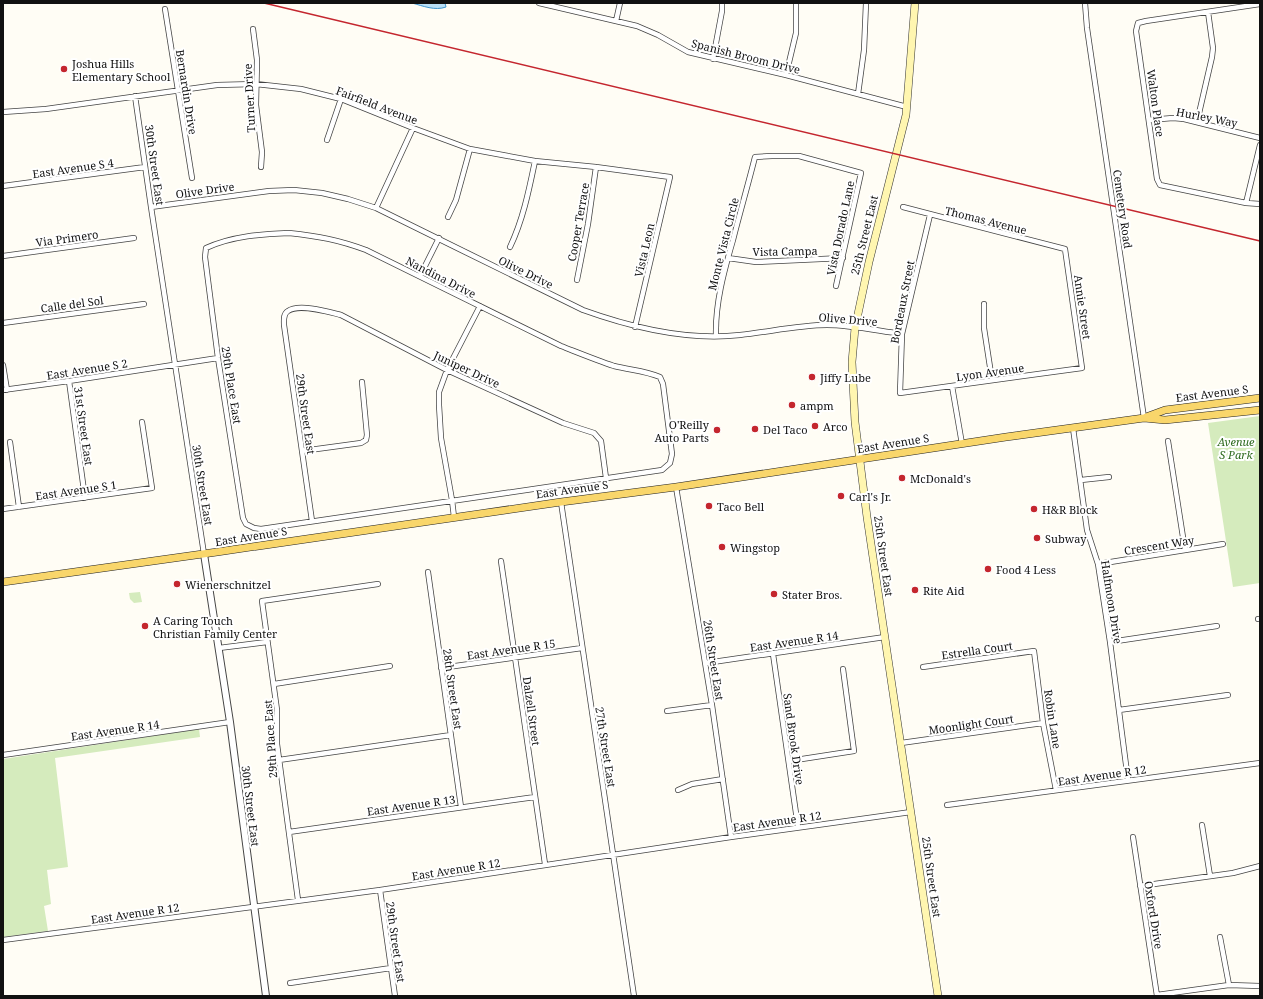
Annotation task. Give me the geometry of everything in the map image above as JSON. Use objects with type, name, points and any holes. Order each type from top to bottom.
[{"type":"main road","name":"25th Street East","points":[[915,3],[906,115],[868,262],[855,328],[852,362],[853,393],[867,517],[938,996]]},
{"type":"main road","name":"East Avenue S","points":[[3,582],[454,517],[676,487],[1144,418],[1165,410],[1260,398]]},
{"type":"main road","name":"East Avenue S","points":[[1144,418],[1165,420],[1260,410]]},
{"type":"street","name":"Spanish Broom Drive","points":[[539,3],[637,26],[658,35],[688,52],[786,75],[907,107]]},
{"type":"street","points":[[616,20],[620,3]]},
{"type":"street","points":[[713,59],[722,11],[722,3]]},
{"type":"street","points":[[786,75],[796,34],[796,3]]},
{"type":"street","points":[[858,94],[864,50],[866,3]]},
{"type":"street","name":"Cemetery Road","points":[[1085,3],[1087,28],[1144,418]]},
{"type":"street","points":[[1197,122],[1213,48],[1208,12],[1260,4]]},
{"type":"street","name":"Bernardin Drive","points":[[165,9],[192,178]]},
{"type":"street","name":"Walton Place","points":[[1208,12],[1138,23],[1136,31],[1157,179],[1160,185],[1246,203]]},
{"type":"street","name":"Turner Drive","points":[[252,29],[257,60],[256,105],[262,152],[261,167]]},
{"type":"street","name":"Fairfield Avenue","points":[[3,112],[46,109],[178,89],[217,85],[256,84],[301,89],[341,99],[470,149],[534,161],[596,167],[670,177]]},
{"type":"street","name":"30th Street East","points":[[135,96],[174,364],[230,722],[266,996]]},
{"type":"street","points":[[327,140],[341,99]]},
{"type":"street","name":"Hurley Way","points":[[1149,120],[1173,118],[1197,122],[1260,138]]},
{"type":"street","points":[[376,208],[413,128]]},
{"type":"street","points":[[1260,145],[1246,203],[1260,204]]},
{"type":"street","points":[[448,217],[456,200],[470,149]]},
{"type":"street","name":"Vista Dorado Lane","points":[[755,157],[799,156],[861,173],[836,286]]},
{"type":"street","name":"Monte Vista Circle","points":[[716,336],[716,318],[728,258],[755,157]]},
{"type":"street","points":[[510,247],[518,231],[530,186],[534,161]]},
{"type":"street","name":"East Avenue S 4","points":[[3,186],[145,167]]},
{"type":"street","name":"Cooper Terrace","points":[[577,280],[588,224],[596,167]]},
{"type":"street","name":"Vista Leon","points":[[635,326],[670,177]]},
{"type":"street","name":"Olive Drive","points":[[151,207],[262,192],[294,190],[322,193],[348,198],[376,208],[583,310],[611,320],[635,326],[663,332],[716,336],[739,335],[810,325],[829,325],[902,334]]},
{"type":"street","name":"Thomas Avenue","points":[[903,207],[1065,249]]},
{"type":"street","name":"Bordeaux Street","points":[[900,393],[902,334],[930,215]]},
{"type":"street","name":"Nandina Drive","points":[[206,248],[215,244],[258,235],[289,233],[318,236],[340,241],[366,250],[561,346],[591,358],[640,372],[650,373],[660,377],[663,384],[672,454],[670,463]]},
{"type":"street","name":"Via Primero","points":[[3,256],[134,238]]},
{"type":"street","points":[[420,276],[439,238]]},
{"type":"street","name":"29th Place East","points":[[206,248],[205,257],[218,358],[243,518],[246,524]]},
{"type":"street","name":"Annie Street","points":[[1065,249],[1082,368]]},
{"type":"street","name":"Vista Campa","points":[[728,258],[756,262],[843,258]]},
{"type":"street","name":"Calle del Sol","points":[[3,323],[144,304]]},
{"type":"street","points":[[984,304],[984,328],[992,380]]},
{"type":"street","points":[[454,517],[441,438],[439,392],[447,370],[480,306]]},
{"type":"street","name":"Juniper Drive","points":[[288,311],[296,308],[309,308],[325,310],[341,316],[447,370],[563,423],[594,433],[600,441],[606,478]]},
{"type":"street","name":"29th Street East","points":[[288,311],[284,317],[284,325],[312,521]]},
{"type":"street","name":"East Avenue S 2","points":[[5,390],[218,358]]},
{"type":"street","points":[[3,365],[5,390]]},
{"type":"street","name":"Lyon Avenue","points":[[900,393],[1082,368]]},
{"type":"street","name":"31st Street East","points":[[69,381],[85,498]]},
{"type":"street","points":[[302,451],[361,443],[366,440],[367,435],[362,382]]},
{"type":"street","points":[[952,386],[962,444]]},
{"type":"street","name":"East Avenue S 1","points":[[3,509],[152,488],[142,422]]},
{"type":"street","name":"Halfmoon Drive","points":[[1073,428],[1087,530],[1098,564],[1128,780]]},
{"type":"street","points":[[1168,441],[1185,550]]},
{"type":"street","points":[[10,442],[19,507]]},
{"type":"street","name":"East Avenue S","points":[[246,524],[254,528],[261,529],[662,470],[670,463]]},
{"type":"street","points":[[1081,480],[1109,477]]},
{"type":"street","name":"26th Street East","points":[[676,487],[706,663],[731,836]]},
{"type":"street","name":"27th Street East","points":[[561,502],[634,996]]},
{"type":"street","name":"Crescent Way","points":[[1098,564],[1223,544]]},
{"type":"street","name":"Dalzell Street","points":[[501,561],[545,864]]},
{"type":"street","name":"28th Street East","points":[[428,572],[461,807]]},
{"type":"street","name":"29th Place East","points":[[298,900],[277,744],[278,710],[262,601],[378,584]]},
{"type":"street","points":[[1110,642],[1217,626]]},
{"type":"street","name":"East Avenue R 14","points":[[706,663],[885,637]]},
{"type":"street","points":[[219,648],[267,642]]},
{"type":"street","name":"East Avenue R 15","points":[[441,668],[582,648]]},
{"type":"street","name":"Estrella Court","points":[[923,667],[1034,651]]},
{"type":"street","name":"Robin Lane","points":[[1034,651],[1043,723],[1056,790]]},
{"type":"street","name":"Sand Brook Drive","points":[[773,654],[798,827]]},
{"type":"street","points":[[274,684],[390,666]]},
{"type":"street","points":[[789,761],[854,751],[843,669]]},
{"type":"street","points":[[1119,710],[1228,695]]},
{"type":"street","points":[[667,711],[712,705]]},
{"type":"street","name":"East Avenue R 14","points":[[3,755],[230,722]]},
{"type":"street","name":"Moonlight Court","points":[[901,743],[1043,723]]},
{"type":"street","points":[[279,760],[451,735]]},
{"type":"street","name":"East Avenue R 12","points":[[947,805],[1260,762]]},
{"type":"street","points":[[678,790],[692,784],[723,779]]},
{"type":"street","name":"East Avenue R 13","points":[[289,832],[535,797]]},
{"type":"street","name":"East Avenue R 12","points":[[3,940],[380,890],[731,836],[911,812]]},
{"type":"street","points":[[1202,825],[1210,876]]},
{"type":"street","name":"Oxford Drive","points":[[1133,837],[1157,996]]},
{"type":"street","points":[[1140,886],[1233,873],[1260,866]]},
{"type":"street","name":"29th Street East","points":[[380,890],[395,996]]},
{"type":"street","points":[[1220,937],[1229,985]]},
{"type":"street","points":[[290,983],[391,968]]},
{"type":"street","points":[[1157,996],[1229,985],[1260,986]]},
{"type":"green space","name":"Avenue S Park","points":[[1260,416],[1260,583],[1233,587],[1208,423]]},
{"type":"green space","points":[[140,592],[142,602],[134,603],[130,599],[129,593]]},
{"type":"green space","points":[[199,729],[200,737],[55,758],[68,867],[47,870],[51,904],[44,906],[48,931],[3,937],[3,759]]},
{"type":"water","points":[[412,3],[445,3],[446,7],[433,8]]},
{"type":"railway","points":[[264,3],[1260,241]]},
{"type":"place","name":"Joshua Hills Elementary School","points":[[64,69]]},
{"type":"place","name":"Jiffy Lube","points":[[812,377]]},
{"type":"place","name":"ampm","points":[[792,405]]},
{"type":"place","name":"Arco","points":[[815,426]]},
{"type":"place","name":"Del Taco","points":[[755,429]]},
{"type":"place","name":"O'Reilly Auto Parts","points":[[717,430]]},
{"type":"place","name":"McDonald's","points":[[902,478]]},
{"type":"place","name":"Carl's Jr.","points":[[841,496]]},
{"type":"place","name":"Taco Bell","points":[[709,506]]},
{"type":"place","name":"H&R Block","points":[[1034,509]]},
{"type":"place","name":"Subway","points":[[1037,538]]},
{"type":"place","name":"Wingstop","points":[[722,547]]},
{"type":"place","name":"Food 4 Less","points":[[988,569]]},
{"type":"place","name":"Wienerschnitzel","points":[[177,584]]},
{"type":"place","name":"Rite Aid","points":[[915,590]]},
{"type":"place","name":"Stater Bros.","points":[[774,594]]},
{"type":"place","name":"A Caring Touch Christian Family Center","points":[[145,626]]}]
